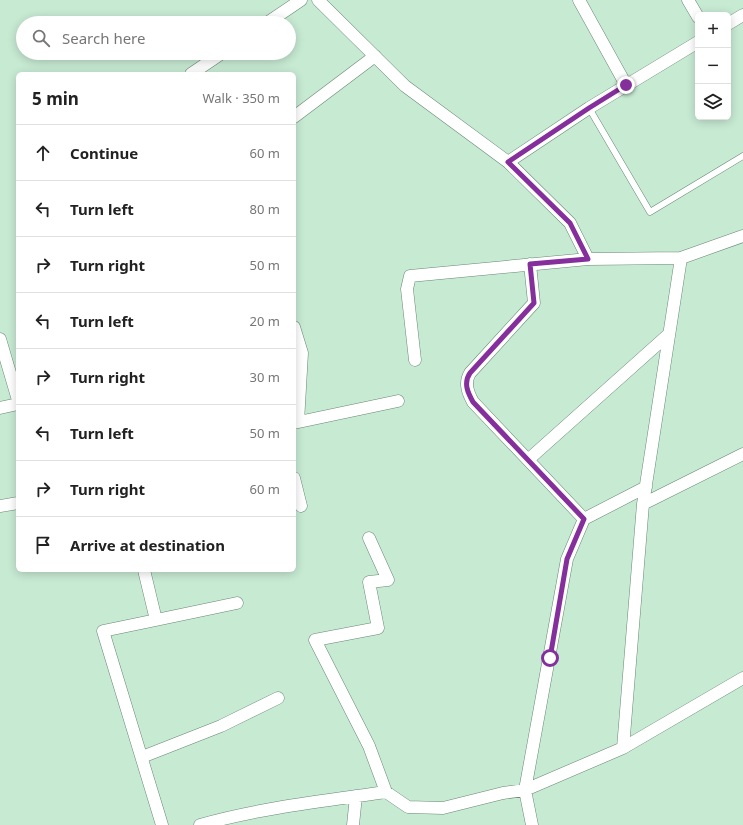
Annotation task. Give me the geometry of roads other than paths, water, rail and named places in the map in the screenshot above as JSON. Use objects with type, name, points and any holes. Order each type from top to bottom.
[{"type":"street","points":[[277,16],[301,0]]},
{"type":"street","points":[[318,0],[405,86],[508,162],[570,223],[588,259]]},
{"type":"street","points":[[579,0],[626,85]]},
{"type":"street","points":[[688,0],[695,12]]},
{"type":"street","points":[[731,22],[743,15]]},
{"type":"street","points":[[508,162],[589,108],[695,44]]},
{"type":"street","points":[[296,115],[375,56]]},
{"type":"street","points":[[194,72],[212,60]]},
{"type":"street","points":[[415,360],[407,289],[410,276],[588,259],[681,258],[742,242]]},
{"type":"street","points":[[623,748],[643,504],[681,258]]},
{"type":"street","points":[[530,264],[534,303],[470,373],[467,384],[468,394],[473,402],[529,459],[584,519]]},
{"type":"street","points":[[296,334],[302,353],[296,423],[398,401]]},
{"type":"street","points":[[529,459],[669,334]]},
{"type":"street","points":[[0,340],[16,393]]},
{"type":"street","points":[[0,408],[16,404]]},
{"type":"street","points":[[643,504],[743,454]]},
{"type":"street","points":[[296,486],[301,506]]},
{"type":"street","points":[[532,825],[525,790],[567,559],[584,519],[646,487]]},
{"type":"street","points":[[0,506],[16,503]]},
{"type":"street","points":[[369,538],[388,580],[369,582],[378,628],[315,640],[368,746],[386,792]]},
{"type":"street","points":[[144,572],[156,620]]},
{"type":"street","points":[[162,825],[103,631],[237,603]]},
{"type":"street","points":[[200,825],[231,816],[386,792],[408,807],[442,808],[503,793],[525,790],[623,748],[743,678]]},
{"type":"street","points":[[142,757],[221,726],[278,698]]},
{"type":"street","points":[[353,825],[356,796]]},
{"type":"lane","points":[[589,108],[650,212],[743,156]]}]
